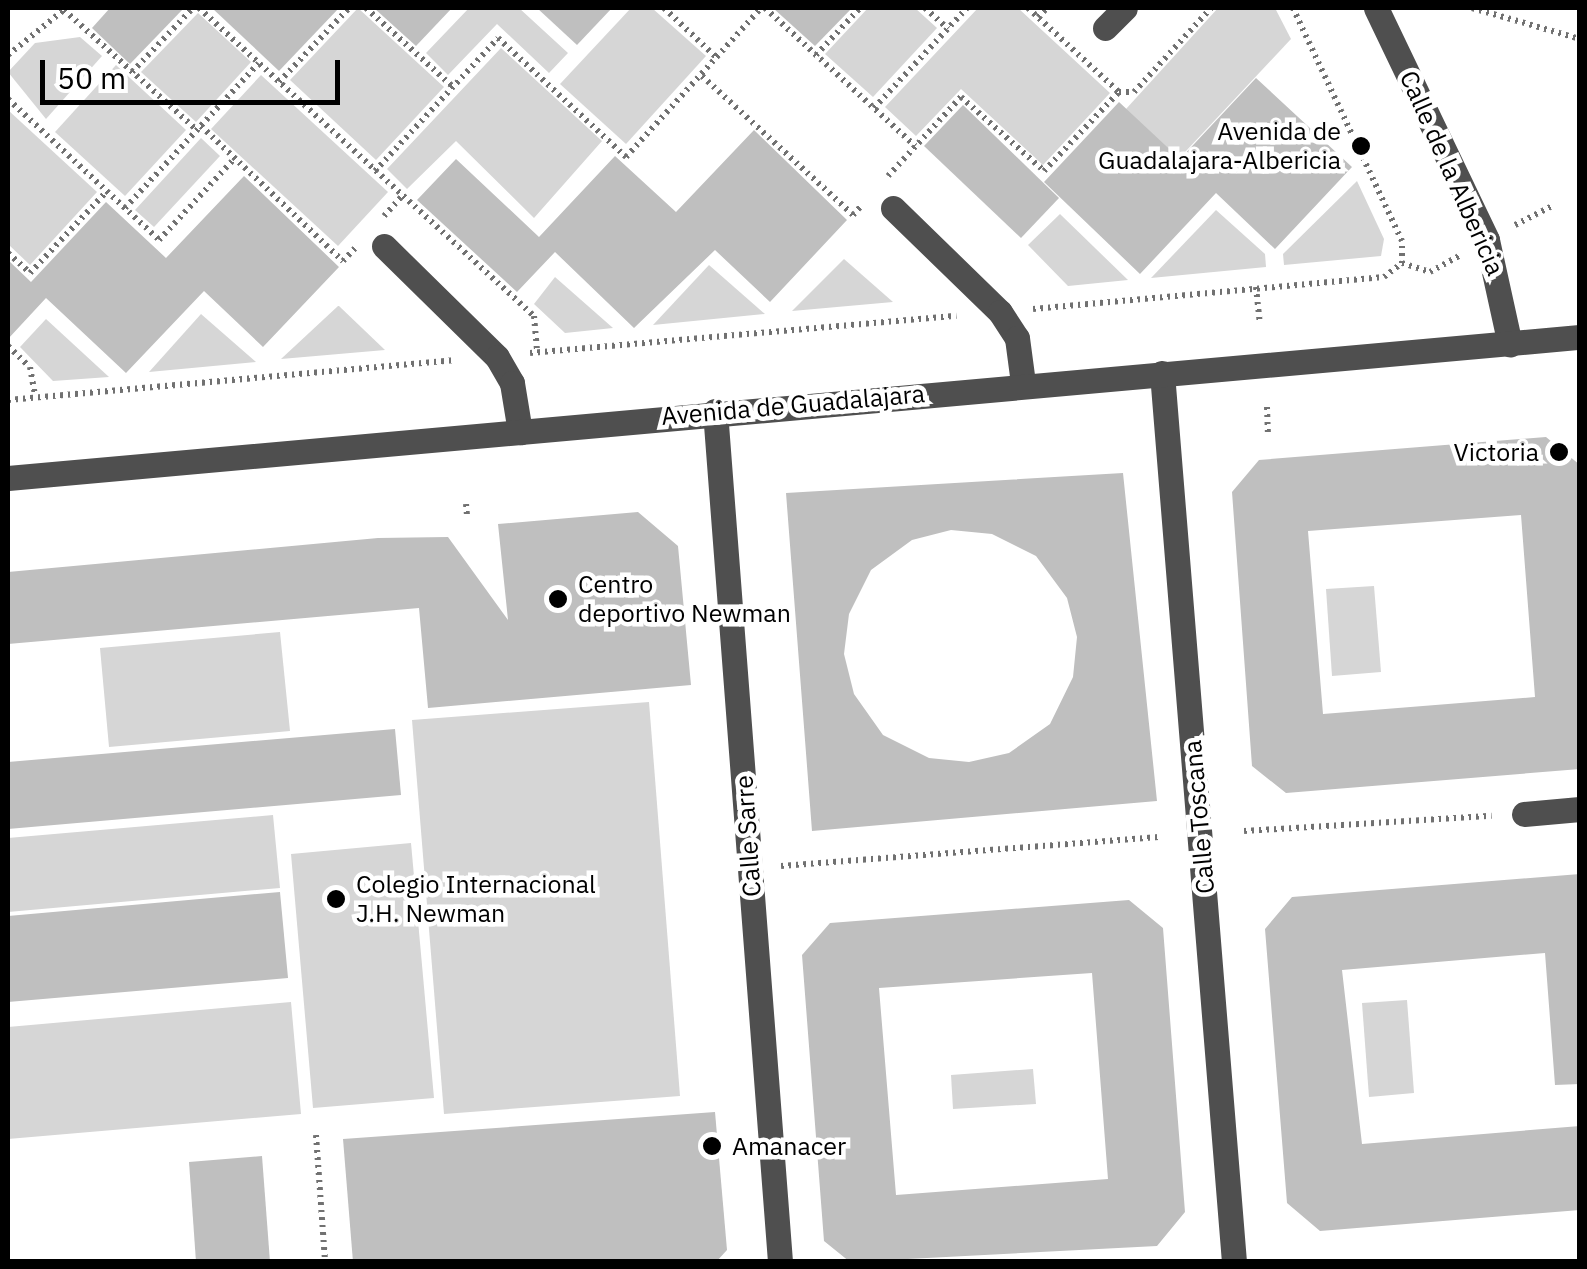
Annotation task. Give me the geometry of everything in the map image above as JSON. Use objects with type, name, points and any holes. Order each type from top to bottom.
[{"type":"street","points":[[1106,28],[1125,8]]},
{"type":"street","name":"Calle de la Albericia","points":[[1376,8],[1488,240],[1510,345]]},
{"type":"street","points":[[893,208],[1000,312],[1017,338],[1024,383]]},
{"type":"street","points":[[376,234],[497,356],[512,383],[520,432]]},
{"type":"street","name":"Avenida de Guadalajara","points":[[8,478],[1024,383],[1580,337]]},
{"type":"street","name":"Calle Toscana","points":[[1162,374],[1234,1262]]},
{"type":"street","name":"Calle Sarre","points":[[715,411],[780,1262]]},
{"type":"street","points":[[1513,814],[1580,809]]},
{"type":"path","points":[[132,72],[196,8],[534,316],[537,352]]},
{"type":"path","points":[[279,82],[349,8]]},
{"type":"path","points":[[366,8],[453,86]]},
{"type":"path","points":[[375,171],[498,38],[626,156],[766,8],[915,146]]},
{"type":"path","points":[[816,55],[860,8]]},
{"type":"path","points":[[925,8],[948,29]]},
{"type":"path","points":[[874,108],[967,8]]},
{"type":"path","points":[[1038,17],[1047,8]]},
{"type":"path","points":[[1294,8],[1402,240],[1402,264]]},
{"type":"path","points":[[1472,8],[1580,39]]},
{"type":"path","points":[[8,55],[66,9],[343,261],[376,234],[402,196]]},
{"type":"path","points":[[670,10],[717,58]]},
{"type":"path","points":[[125,208],[259,63]]},
{"type":"path","points":[[702,76],[852,215],[961,97],[1044,171],[1119,92]]},
{"type":"path","points":[[8,99],[158,240],[234,159]]},
{"type":"path","points":[[8,253],[30,273],[106,192]]},
{"type":"path","points":[[1402,264],[1430,272]]},
{"type":"path","points":[[519,354],[1384,277],[1402,264]]},
{"type":"path","points":[[1256,287],[1260,322]]},
{"type":"path","points":[[8,346],[30,366],[35,396]]},
{"type":"path","points":[[8,400],[454,360]]},
{"type":"path","points":[[1267,407],[1268,436]]},
{"type":"path","points":[[466,504],[467,516]]},
{"type":"path","points":[[1244,831],[1513,814]]},
{"type":"path","points":[[750,868],[1162,837]]},
{"type":"path","points":[[316,1134],[325,1262]]},
{"type":"shaded area","points":[[358,8],[444,87],[376,160],[290,80]]},
{"type":"shaded area","points":[[469,8],[519,8],[568,53],[549,73],[497,24],[448,75],[426,53]]},
{"type":"shaded area","points":[[631,8],[652,8],[706,56],[626,144],[560,84]]},
{"type":"shaded area","points":[[868,8],[915,8],[937,28],[873,97],[825,54]]},
{"type":"shaded area","points":[[978,8],[1018,8],[1110,93],[1043,165],[961,89],[916,136],[885,107]]},
{"type":"shaded area","points":[[1218,8],[1275,8],[1291,39],[1156,183],[1126,109]]},
{"type":"shaded area","points":[[198,13],[251,62],[196,122],[141,72]]},
{"type":"shaded area","points":[[80,37],[102,56],[46,119],[8,72],[35,43]]},
{"type":"shaded area","points":[[501,48],[602,141],[534,218],[456,141],[407,189],[387,169]]},
{"type":"shaded area","points":[[116,65],[186,130],[125,196],[55,132]]},
{"type":"shaded area","points":[[261,75],[388,192],[338,246],[211,129]]},
{"type":"shaded area","points":[[8,110],[97,192],[30,265],[8,244]]},
{"type":"shaded area","points":[[201,138],[220,156],[154,227],[135,210]]},
{"type":"shaded area","points":[[1357,181],[1384,239],[1381,256],[1284,265],[1283,254]]},
{"type":"shaded area","points":[[1216,210],[1265,254],[1266,267],[1151,278]]},
{"type":"shaded area","points":[[1060,214],[1128,280],[1068,286],[1028,245]]},
{"type":"shaded area","points":[[844,259],[893,302],[792,311]]},
{"type":"shaded area","points":[[709,265],[765,314],[653,325]]},
{"type":"shaded area","points":[[555,277],[613,328],[565,333],[534,304]]},
{"type":"shaded area","points":[[338,306],[385,350],[281,359]]},
{"type":"shaded area","points":[[201,314],[256,362],[149,372]]},
{"type":"shaded area","points":[[46,319],[109,377],[53,381],[20,347]]},
{"type":"shaded area","points":[[1374,586],[1381,672],[1332,676],[1326,589]]},
{"type":"shaded area","points":[[280,632],[290,731],[109,747],[100,648]]},
{"type":"shaded area","points":[[649,702],[680,1096],[444,1114],[412,720]]},
{"type":"shaded area","points":[[273,815],[280,888],[8,912],[8,838]]},
{"type":"shaded area","points":[[411,843],[434,1098],[313,1108],[291,854]]},
{"type":"shaded area","points":[[1407,1000],[1414,1093],[1369,1097],[1362,1003]]},
{"type":"shaded area","points":[[291,1002],[301,1114],[8,1139],[8,1027]]},
{"type":"shaded area","points":[[1033,1069],[1036,1104],[953,1109],[951,1075]]},
{"type":"building","points":[[110,8],[184,8],[130,64],[92,28]]},
{"type":"building","points":[[212,8],[339,8],[279,71]]},
{"type":"building","points":[[374,8],[452,8],[416,46]]},
{"type":"building","points":[[537,8],[612,8],[577,45]]},
{"type":"building","points":[[773,8],[852,8],[815,46]]},
{"type":"building","points":[[1256,78],[1352,167],[1275,249],[1216,193],[1140,274],[1044,182],[1119,102],[1180,159]]},
{"type":"building","points":[[963,105],[1059,198],[1021,238],[924,146]]},
{"type":"building","points":[[754,130],[847,220],[770,302],[715,250],[634,328],[555,252],[517,292],[417,200],[456,159],[539,237],[615,156],[676,212]]},
{"type":"building","points":[[244,176],[339,267],[263,347],[204,291],[126,373],[46,298],[8,339],[8,260],[31,282],[106,202],[166,258]]},
{"type":"building","points":[[1546,437],[1580,465],[1580,769],[1286,793],[1252,766],[1232,492],[1259,460]],"holes":[[[1521,515],[1535,697],[1323,714],[1308,531]]]},
{"type":"building","points":[[1123,473],[1157,801],[812,831],[786,493]],"holes":[[[951,530],[992,534],[1036,556],[1067,598],[1077,637],[1073,677],[1050,724],[1009,753],[969,762],[929,758],[883,735],[854,694],[844,654],[849,614],[871,570],[912,540]]]},
{"type":"building","points":[[638,512],[678,546],[691,685],[428,708],[419,608],[8,644],[8,572],[378,538],[448,537],[508,620],[498,524]]},
{"type":"building","points":[[395,729],[401,795],[8,829],[8,762]]},
{"type":"building","points":[[1580,874],[1580,1084],[1555,1085],[1545,953],[1342,970],[1362,1144],[1580,1126],[1580,1210],[1320,1231],[1287,1203],[1265,929],[1292,897]]},
{"type":"building","points":[[280,892],[288,978],[8,1002],[8,916]]},
{"type":"building","points":[[1129,900],[1163,928],[1185,1212],[1157,1246],[850,1262],[824,1241],[802,955],[830,923]],"holes":[[[1092,973],[1108,1179],[896,1195],[879,988]]]},
{"type":"building","points":[[715,1112],[727,1250],[716,1262],[353,1262],[343,1139]]},
{"type":"building","points":[[262,1156],[270,1262],[196,1262],[189,1162]]},
{"type":"place","name":"Avenida de Guadalajara-Albericia","points":[[1361,146]]},
{"type":"place","name":"Victoria","points":[[1559,452]]},
{"type":"place","name":"Centro deportivo Newman","points":[[558,599]]},
{"type":"place","name":"Colegio Internacional J.H. Newman","points":[[336,899]]},
{"type":"place","name":"Amanacer","points":[[712,1146]]}]
